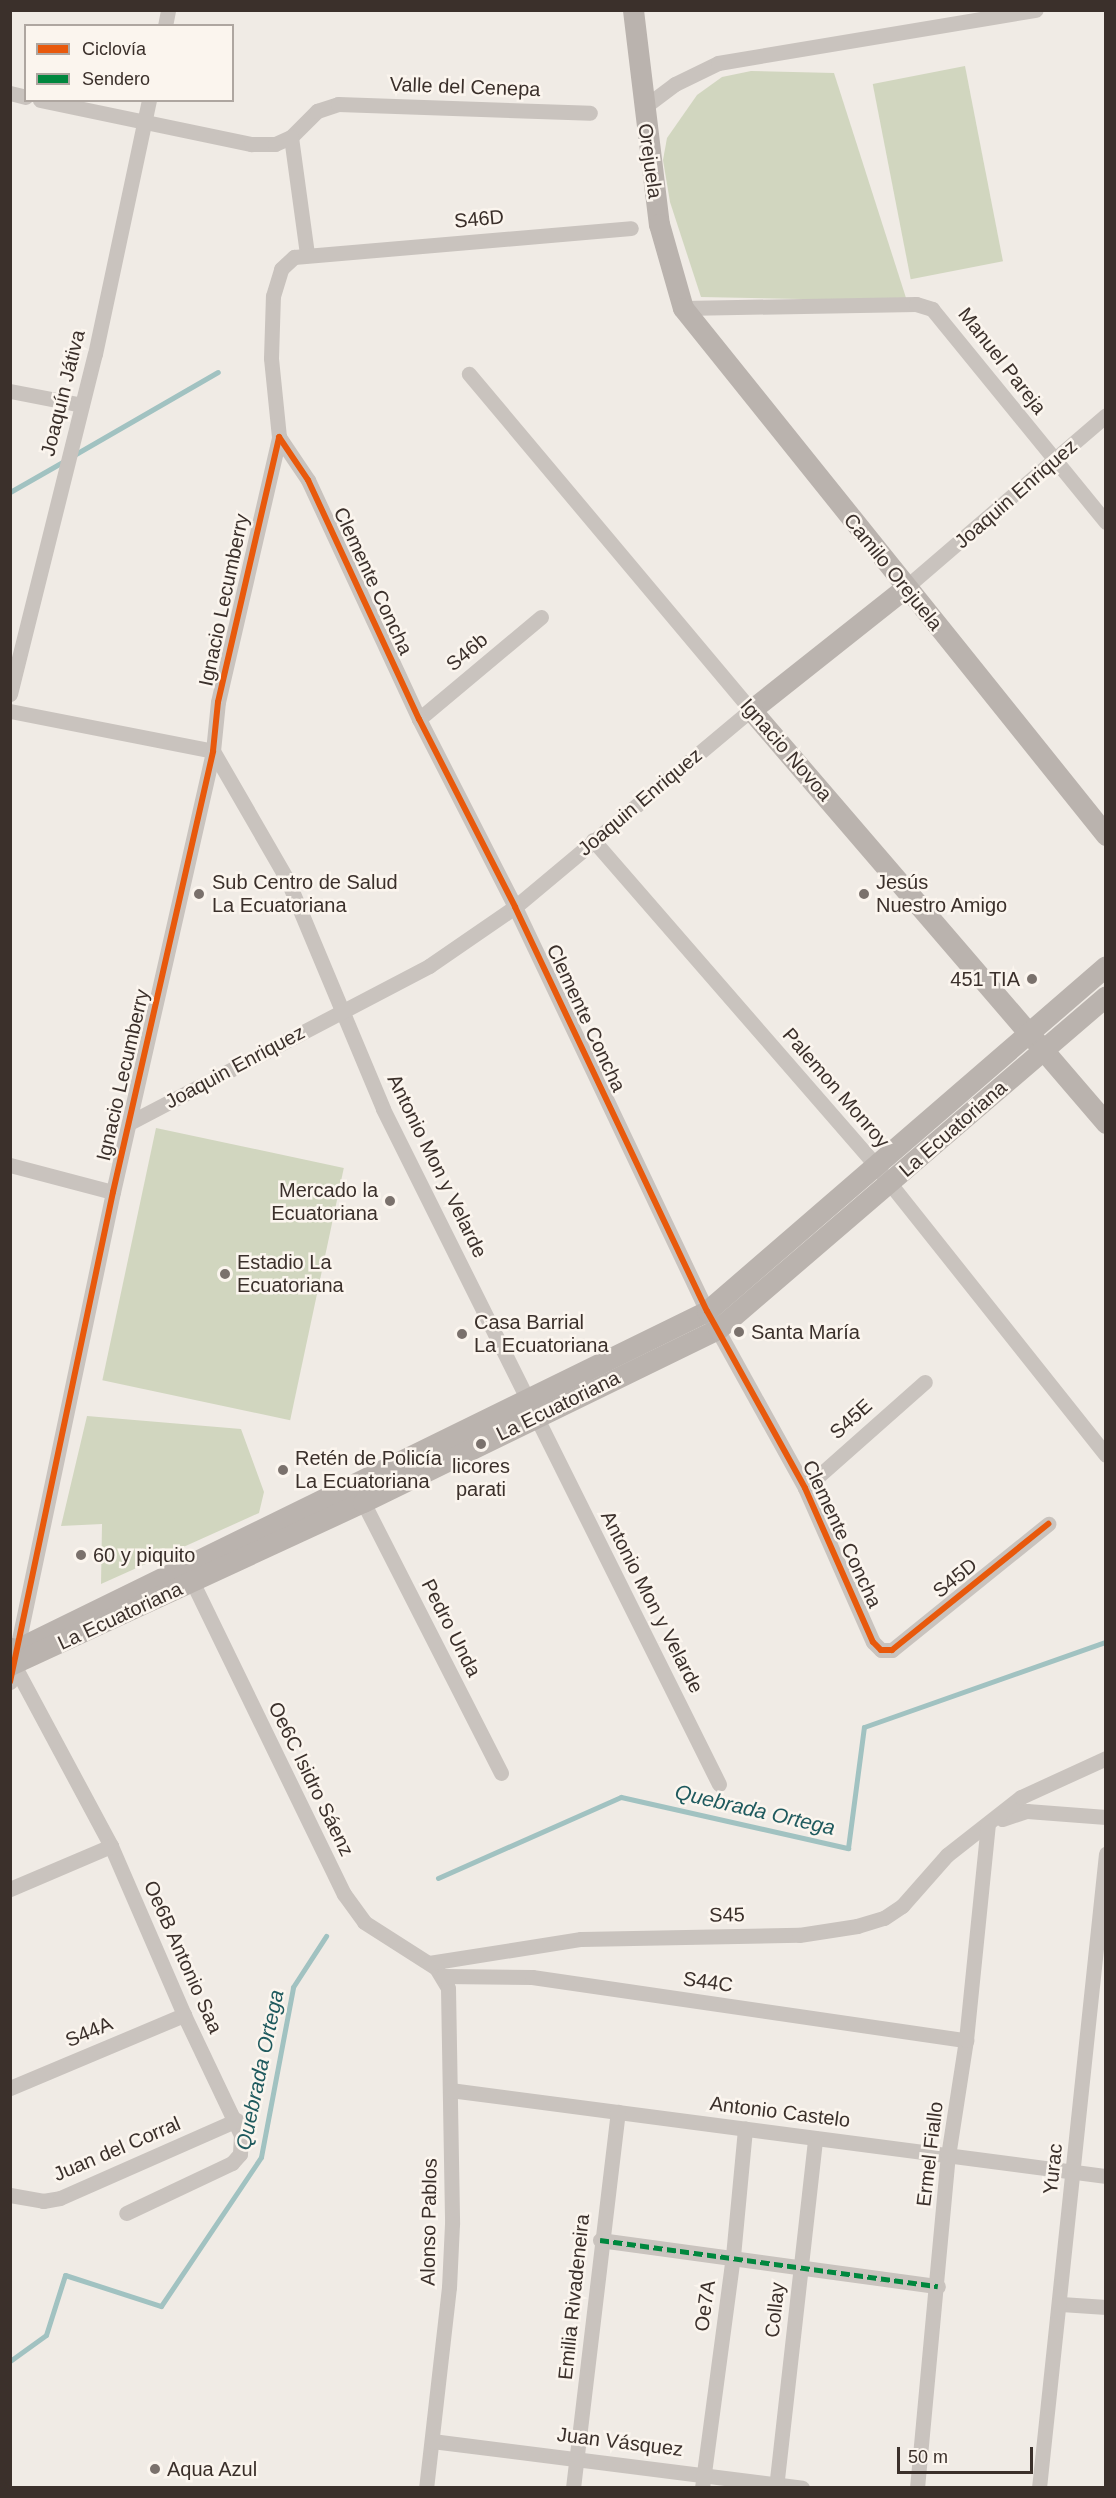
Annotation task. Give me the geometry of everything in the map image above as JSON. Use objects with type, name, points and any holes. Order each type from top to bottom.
[{"type":"street","name":"Orejuela","points":[[633,10],[643,108],[659,225],[682,308]]},
{"type":"street","points":[[643,108],[675,84],[718,63],[1036,10]]},
{"type":"street","points":[[48,102],[143,125],[251,144],[275,144],[291,137],[307,254],[294,257],[281,269],[273,296],[271,358],[279,437]]},
{"type":"street","name":"Joaquín Játiva","points":[[10,694],[82,405],[148,102]]},
{"type":"street","name":"Valle del Cenepa","points":[[291,137],[317,111],[338,104],[590,112]]},
{"type":"street","name":"S46D","points":[[307,254],[631,228]]},
{"type":"street","name":"Manuel Pareja","points":[[682,308],[916,304],[932,309],[1106,522]]},
{"type":"street","name":"Camilo Orejuela","points":[[682,308],[1106,835]]},
{"type":"street","name":"Ignacio Novoa","points":[[469,374],[751,710],[1106,1123]]},
{"type":"street","points":[[10,391],[82,405]]},
{"type":"street","name":"Joaquin Enriquez","points":[[129,1123],[429,966],[515,907],[751,710],[905,588],[1055,462],[1106,415]]},
{"type":"street","name":"Ignacio Lecumberry","points":[[12,1662],[113,1192],[213,751],[218,702],[268,476],[279,437]]},
{"type":"street","name":"Clemente Concha","points":[[279,437],[301,466],[419,719],[515,907],[712,1320],[805,1488],[873,1642],[881,1650]]},
{"type":"street","name":"S46b","points":[[419,719],[541,617]]},
{"type":"street","points":[[10,711],[213,751]]},
{"type":"street","name":"Antonio Mon y Velarde","points":[[213,751],[287,879],[384,1109],[719,1784]]},
{"type":"street","name":"Palemon Monroy","points":[[593,840],[876,1166],[1106,1455]]},
{"type":"street","points":[[12,1662],[188,1573],[712,1320],[876,1166],[1106,966]]},
{"type":"street","name":"La Ecuatoriana","points":[[712,1320],[891,1184],[1106,996]]},
{"type":"street","points":[[10,1165],[113,1192]]},
{"type":"street","name":"S45E","points":[[805,1488],[925,1382]]},
{"type":"street","name":"La Ecuatoriana","points":[[188,1573],[363,1502],[532,1408]]},
{"type":"street","name":"Pedro Unda","points":[[363,1502],[501,1773]]},
{"type":"street","name":"S45D","points":[[881,1650],[892,1650],[1048,1524]]},
{"type":"street","name":"Oe6C Isidro Sáenz","points":[[188,1573],[344,1894],[364,1922],[429,1963]]},
{"type":"street","name":"Oe6B Antonio Saa","points":[[12,1662],[111,1846],[184,2015],[237,2120],[242,2144],[232,2163],[126,2213]]},
{"type":"street","points":[[988,1825],[1021,1797],[1106,1758]]},
{"type":"street","points":[[988,1825],[1027,1811],[1106,1817]]},
{"type":"street","name":"S45","points":[[429,1963],[581,1939],[798,1935],[857,1926],[884,1918],[902,1906],[948,1855],[988,1825]]},
{"type":"street","name":"Ermel Fiallo","points":[[917,2487],[938,2286],[948,2156],[966,2040],[988,1825]]},
{"type":"street","points":[[10,1889],[111,1846]]},
{"type":"street","name":"Yurac","points":[[1039,2487],[1061,2304],[1106,1854]]},
{"type":"street","points":[[429,1963],[443,1976]]},
{"type":"street","name":"S44C","points":[[443,1976],[532,1977],[966,2040]]},
{"type":"street","name":"Alonso Pablos","points":[[426,2487],[449,2287],[450,1998],[443,1976]]},
{"type":"street","name":"S44A","points":[[10,2088],[184,2015]]},
{"type":"street","name":"Antonio Castelo","points":[[450,2090],[1106,2176]]},
{"type":"street","name":"Emilia Rivadeneira","points":[[573,2487],[600,2240],[618,2112]]},
{"type":"street","name":"Juan del Corral","points":[[10,2195],[43,2201],[60,2198],[237,2120]]},
{"type":"street","name":"Oe7A","points":[[703,2480],[733,2256],[745,2129]]},
{"type":"street","name":"Collay","points":[[776,2486],[815,2138]]},
{"type":"street","points":[[600,2240],[801,2265],[938,2286]]},
{"type":"street","points":[[1061,2304],[1106,2307]]},
{"type":"street","name":"Juan Vásquez","points":[[432,2441],[578,2457],[703,2480],[802,2487]]},
{"type":"green space","points":[[965,66],[1003,261],[911,279],[873,84]]},
{"type":"green space","points":[[751,71],[834,73],[907,301],[701,297],[670,202],[663,160],[667,138],[697,95],[722,77]]},
{"type":"green space","name":"Estadio La Ecuatoriana","points":[[156,1128],[344,1168],[290,1420],[102,1380]]},
{"type":"green space","points":[[87,1416],[241,1429],[264,1492],[259,1513],[101,1584],[102,1524],[61,1526]]},
{"type":"waterway","points":[[74,455],[218,372]]},
{"type":"waterway","points":[[10,492],[66,460]]},
{"type":"waterway","name":"Quebrada Ortega","points":[[438,1878],[621,1797],[848,1848],[864,1727],[1106,1642]]},
{"type":"waterway","name":"Quebrada Ortega","points":[[10,2361],[46,2335],[65,2275],[161,2306],[261,2157],[293,1987],[326,1936]]},
{"type":"marked path","points":[[600,2240],[938,2286]]},
{"type":"cycle path","points":[[10,1682],[113,1192],[213,751],[218,702],[279,437],[308,480],[419,719],[515,907],[707,1311],[805,1488],[873,1642],[881,1650],[892,1650],[1048,1524]]},
{"type":"place","name":"Sub Centro de Salud La Ecuatoriana","points":[[199,894]]},
{"type":"place","name":"Jesús Nuestro Amigo","points":[[864,894]]},
{"type":"place","name":"451 TIA","points":[[1032,979]]},
{"type":"place","name":"Mercado la Ecuatoriana","points":[[390,1201]]},
{"type":"place","name":"Estadio La Ecuatoriana","points":[[225,1274]]},
{"type":"place","name":"Santa María","points":[[739,1332]]},
{"type":"place","name":"Casa Barrial La Ecuatoriana","points":[[462,1334]]},
{"type":"place","name":"licores parati","points":[[481,1444]]},
{"type":"place","name":"Retén de Policía La Ecuatoriana","points":[[283,1470]]},
{"type":"place","name":"60 y piquito","points":[[81,1555]]},
{"type":"place","name":"Aqua Azul","points":[[155,2469]]}]
